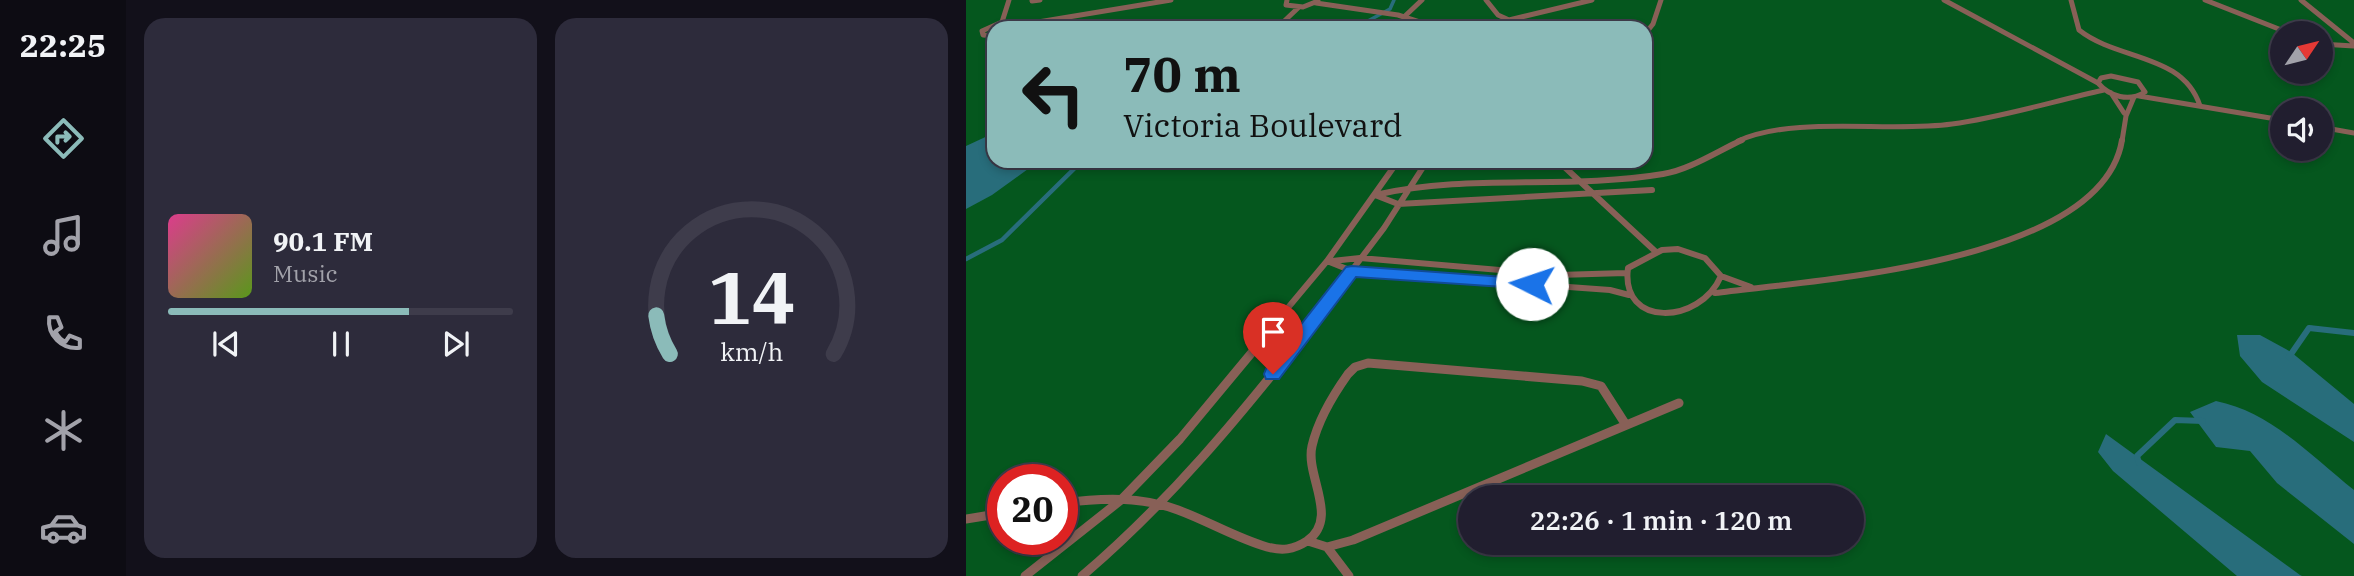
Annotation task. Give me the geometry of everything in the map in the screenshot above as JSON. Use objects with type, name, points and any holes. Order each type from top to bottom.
[{"type":"lane","points":[[1002,21],[1009,0]]},
{"type":"lane","points":[[1032,1],[1040,0]]},
{"type":"lane","points":[[1053,21],[1171,0]]},
{"type":"lane","points":[[1287,0],[1286,5],[1298,8]]},
{"type":"lane","points":[[1405,16],[1422,0]]},
{"type":"lane","points":[[1486,0],[1498,15],[1509,20],[1592,0]]},
{"type":"lane","points":[[1652,25],[1661,0]]},
{"type":"lane","points":[[1327,261],[1352,271],[1610,289],[1629,295],[1644,308],[1659,313],[1688,310],[1715,293],[1752,287],[1817,283],[1903,267],[1961,253],[2044,226],[2087,198],[2109,176],[2124,143],[2124,113],[2098,83],[1944,0]]},
{"type":"lane","points":[[2071,0],[2075,24],[2083,34],[2105,47],[2158,64],[2185,77],[2197,88],[2200,106]]},
{"type":"lane","points":[[2205,0],[2270,26]]},
{"type":"lane","points":[[2301,0],[2354,44]]},
{"type":"lane","points":[[1284,21],[1298,8],[1317,1],[1405,16],[1419,21]]},
{"type":"lane","points":[[2333,44],[2354,44]]},
{"type":"lane","points":[[2063,62],[2105,76],[2125,77],[2145,89],[2180,102]]},
{"type":"lane","points":[[2098,83],[2105,76]]},
{"type":"lane","points":[[2124,113],[2145,89]]},
{"type":"lane","points":[[1375,195],[1413,186],[1579,181],[1666,174],[1750,136],[1788,131],[1951,124],[2108,92],[2270,118]]},
{"type":"lane","points":[[2333,129],[2354,133]]},
{"type":"lane","points":[[1026,576],[1121,500],[1180,439],[1327,261],[1393,168]]},
{"type":"lane","points":[[1082,576],[1163,505],[1223,438],[1352,271],[1423,168]]},
{"type":"lane","points":[[1565,168],[1656,252]]},
{"type":"lane","points":[[1626,176],[1629,192]]},
{"type":"lane","points":[[1375,195],[1398,204],[1652,190]]},
{"type":"lane","points":[[1629,295],[1624,279],[1637,260],[1656,252],[1678,249],[1705,258],[1721,276],[1752,287]]},
{"type":"lane","points":[[1327,261],[1360,258],[1558,275],[1626,273]]},
{"type":"lane","points":[[1715,293],[1721,276]]},
{"type":"lane","points":[[1078,502],[1121,500],[1163,505],[1257,543],[1287,550],[1308,541],[1321,525],[1322,509],[1311,450],[1323,419],[1348,374],[1356,366],[1368,363],[1582,381],[1601,386],[1626,425]]},
{"type":"lane","points":[[1308,541],[1327,547],[1353,540],[1679,403]]},
{"type":"lane","points":[[966,519],[987,516]]},
{"type":"lane","points":[[1327,547],[1349,576]]},
{"type":"green space","points":[[966,0],[2354,0],[2354,576],[966,576]]},
{"type":"shaded area","points":[[987,136],[987,168],[1029,168],[992,195],[966,209],[966,146]]},
{"type":"shaded area","points":[[2237,335],[2260,335],[2291,352],[2354,404],[2354,442],[2262,382],[2240,356]]},
{"type":"shaded area","points":[[2216,401],[2255,415],[2272,425],[2354,490],[2354,544],[2277,483],[2250,451],[2216,447],[2190,412]]},
{"type":"shaded area","points":[[2106,434],[2302,576],[2237,576],[2113,471],[2098,452]]},
{"type":"waterway","points":[[1368,21],[1390,9],[1394,0]]},
{"type":"waterway","points":[[966,259],[1002,240],[1075,168]]},
{"type":"waterway","points":[[2289,357],[2309,328]]},
{"type":"waterway","points":[[2309,328],[2354,333]]},
{"type":"waterway","points":[[2139,463],[2137,456],[2175,420],[2203,421]]},
{"type":"route","points":[[1273,374],[1352,271],[1532,284]]}]
